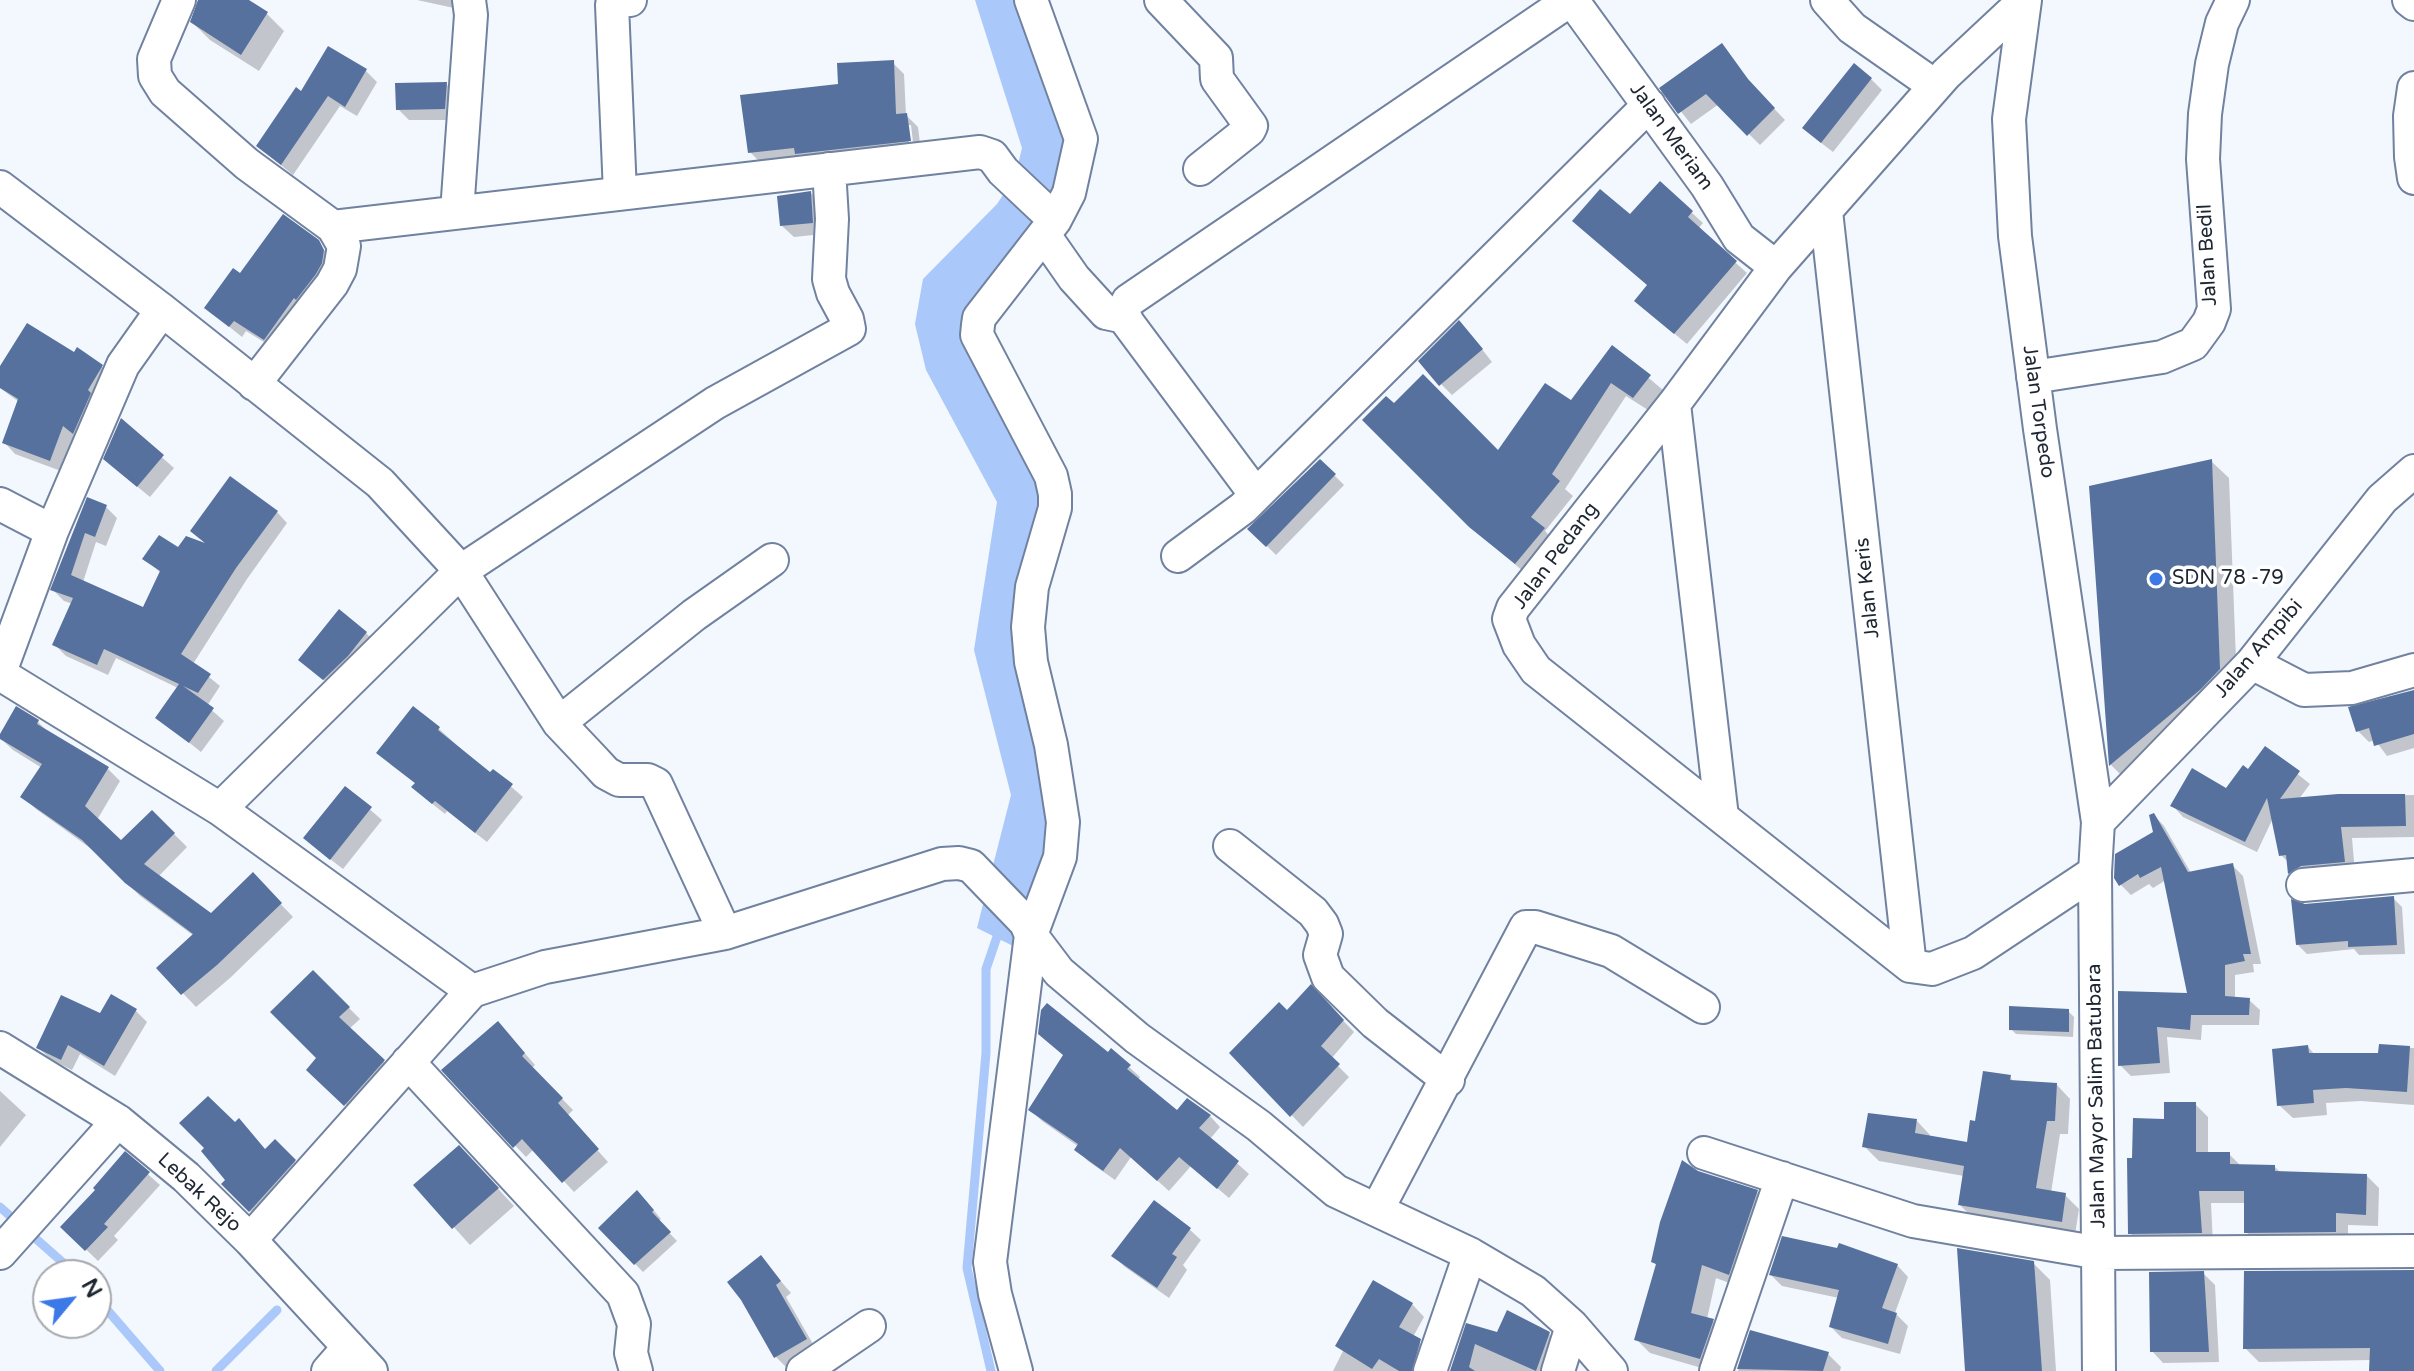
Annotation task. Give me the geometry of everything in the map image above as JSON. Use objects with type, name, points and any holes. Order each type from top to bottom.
[{"type":"street","points":[[179,0],[154,59],[155,76],[165,92],[247,164],[333,227],[344,246],[340,269],[332,284],[254,384]]},
{"type":"street","points":[[457,212],[471,15],[469,0]]},
{"type":"street","points":[[620,193],[612,5],[617,1],[630,0]]},
{"type":"street","points":[[1016,1371],[995,1294],[990,1262],[1029,929],[1060,857],[1063,822],[1051,745],[1031,662],[1028,627],[1032,587],[1055,508],[1055,494],[1051,476],[977,335],[979,318],[1069,193],[1081,139],[1031,0]]},
{"type":"street","points":[[1161,0],[1216,58],[1217,79],[1251,126],[1200,169]]},
{"type":"street","points":[[1256,495],[1125,317],[1124,308],[1128,301],[1571,0]]},
{"type":"street","name":"Jalan Meriam","points":[[1571,0],[1707,186],[1739,238],[1776,267]]},
{"type":"street","points":[[1827,0],[1852,28],[1935,86]]},
{"type":"street","name":"Jalan Pedang","points":[[1910,966],[1536,670],[1519,645],[1509,619],[1513,608],[1674,404],[1776,267],[1935,86],[2025,0]]},
{"type":"street","name":"Jalan Torpedo","points":[[2025,0],[2009,119],[2015,236],[2098,822]]},
{"type":"street","name":"Jalan Bedil","points":[[2033,377],[2162,357],[2193,344],[2209,322],[2214,309],[2203,159],[2205,114],[2215,50],[2222,23],[2233,0]]},
{"type":"street","points":[[2409,0],[2414,4]]},
{"type":"street","points":[[2414,88],[2410,116],[2414,178]]},
{"type":"street","points":[[1178,556],[1243,508],[1649,105]]},
{"type":"street","points":[[333,227],[980,152],[992,156],[1049,223],[1074,278],[1106,313],[1125,317]]},
{"type":"street","points":[[220,809],[461,571],[715,403],[849,329],[829,279],[832,219],[829,169]]},
{"type":"street","points":[[0,187],[162,310],[380,483],[461,571],[559,723],[606,773],[619,780],[648,780],[656,784],[725,933]]},
{"type":"street","name":"Jalan Keris","points":[[1826,211],[1910,966]]},
{"type":"street","points":[[162,310],[123,365],[52,531],[0,673],[220,809],[472,991]]},
{"type":"street","points":[[1674,404],[1722,817]]},
{"type":"street","name":"Jalan Ampibi","points":[[2098,822],[2252,663],[2382,499],[2414,471]]},
{"type":"street","points":[[0,504],[52,531]]},
{"type":"street","points":[[559,723],[694,615],[772,560]]},
{"type":"street","points":[[2252,663],[2304,690],[2352,688],[2414,670]]},
{"type":"street","name":"Jalan Mayor Salim Batubara","points":[[2098,822],[2095,872],[2099,1371]]},
{"type":"street","points":[[1230,846],[1313,912],[1322,924],[1326,934],[1320,955],[1328,977],[1375,1023],[1448,1080]]},
{"type":"street","points":[[250,1240],[472,991],[545,967],[725,933],[942,864],[959,863],[971,866],[1029,929],[1059,972],[1137,1038],[1259,1126],[1336,1191],[1470,1254],[1533,1291],[1572,1326],[1611,1371]]},
{"type":"street","points":[[1910,966],[1932,969],[1963,958],[2095,872]]},
{"type":"street","points":[[2303,885],[2414,875]]},
{"type":"street","points":[[1377,1210],[1526,927],[1535,927],[1611,951],[1703,1007]]},
{"type":"street","name":"Lebak Rejo","points":[[0,1048],[118,1121],[186,1177],[250,1240],[338,1359],[371,1371]]},
{"type":"street","points":[[408,1062],[623,1294],[634,1324],[631,1353],[636,1371]]},
{"type":"street","points":[[16,1236],[118,1121]]},
{"type":"street","points":[[1704,1153],[1913,1221],[2100,1253],[2414,1251]]},
{"type":"street","points":[[1716,1371],[1782,1178]]},
{"type":"street","points":[[1430,1371],[1470,1254]]},
{"type":"street","points":[[803,1371],[869,1326]]},
{"type":"street","points":[[1558,1371],[1572,1326]]},
{"type":"water","points":[[975,0],[1025,0],[1075,137],[1063,183],[1021,247],[966,306],[976,347],[1050,514],[1026,576],[1057,817],[1015,947],[977,928],[1011,795],[974,650],[997,502],[926,370],[915,324],[923,279],[997,204],[1015,177],[1022,148]]},
{"type":"building","points":[[198,0],[249,0],[268,12],[241,55],[190,22]]},
{"type":"building","points":[[1722,43],[1748,79],[1775,108],[1747,136],[1706,94],[1678,114],[1659,88]]},
{"type":"building","points":[[328,46],[367,69],[345,107],[328,96],[281,165],[256,146],[296,87],[301,91]]},
{"type":"building","points":[[894,60],[896,114],[907,113],[911,141],[795,154],[794,148],[748,153],[740,95],[838,84],[837,63]]},
{"type":"building","points":[[1854,63],[1872,78],[1821,143],[1802,128]]},
{"type":"building","points":[[447,82],[445,109],[396,110],[395,83]]},
{"type":"building","points":[[1660,181],[1693,211],[1688,217],[1737,261],[1674,334],[1634,301],[1647,285],[1572,221],[1600,189],[1630,214]]},
{"type":"building","points":[[811,191],[813,223],[780,226],[777,196]]},
{"type":"building","points":[[283,214],[319,240],[324,250],[316,274],[296,300],[294,298],[264,340],[234,321],[229,327],[204,308],[233,268],[240,273]]},
{"type":"building","points":[[1459,320],[1483,349],[1439,386],[1418,361]]},
{"type":"building","points":[[27,323],[74,352],[77,347],[103,365],[88,390],[91,393],[73,434],[63,426],[50,461],[2,443],[18,399],[0,388],[0,366]]},
{"type":"building","points":[[1612,345],[1651,375],[1633,398],[1611,383],[1552,474],[1560,481],[1531,517],[1545,528],[1515,564],[1469,527],[1362,420],[1386,396],[1394,403],[1423,374],[1498,450],[1545,383],[1571,400]]},
{"type":"building","points":[[121,418],[164,455],[137,487],[103,459]]},
{"type":"building","points":[[1320,459],[1336,474],[1266,547],[1247,529]]},
{"type":"building","name":"SDN 78 -79","points":[[2212,459],[2220,669],[2201,689],[2109,766],[2089,486]]},
{"type":"building","points":[[230,476],[278,511],[236,568],[181,654],[211,674],[198,693],[183,686],[214,708],[189,743],[155,718],[179,684],[104,649],[97,665],[52,645],[73,598],[50,590],[87,497],[107,505],[95,537],[85,533],[71,575],[143,607],[160,571],[142,559],[159,535],[178,547],[186,536],[205,543],[190,531]]},
{"type":"building","points":[[339,609],[367,632],[323,680],[298,660]]},
{"type":"building","points":[[2414,690],[2414,734],[2374,746],[2369,728],[2356,732],[2348,707]]},
{"type":"building","points":[[16,706],[39,720],[37,724],[109,767],[85,806],[121,840],[152,810],[175,833],[144,864],[211,913],[253,872],[282,903],[181,995],[156,968],[193,934],[125,883],[82,840],[20,797],[42,764],[0,739]]},
{"type":"building","points":[[413,706],[490,772],[493,769],[513,784],[475,833],[435,801],[432,804],[411,787],[415,783],[376,753]]},
{"type":"building","points":[[2265,746],[2300,771],[2280,799],[2338,794],[2405,794],[2406,826],[2341,827],[2345,862],[2301,866],[2288,874],[2286,855],[2279,856],[2267,798],[2245,842],[2170,806],[2192,768],[2226,788],[2243,765],[2248,769]]},
{"type":"building","points":[[345,786],[372,807],[330,860],[303,838]]},
{"type":"building","points":[[2154,813],[2188,872],[2233,863],[2251,954],[2243,954],[2245,961],[2225,965],[2225,996],[2250,998],[2249,1015],[2191,1015],[2190,1030],[2157,1027],[2160,1063],[2118,1066],[2118,991],[2187,993],[2161,867],[2140,878],[2138,874],[2119,886],[2114,878],[2115,854],[2153,832],[2149,815]]},
{"type":"building","points":[[2394,896],[2397,945],[2348,947],[2348,941],[2296,945],[2291,899],[2305,904]]},
{"type":"building","points":[[313,970],[350,1007],[339,1017],[385,1060],[344,1106],[306,1070],[316,1058],[270,1012]]},
{"type":"building","points":[[1311,984],[1344,1020],[1321,1046],[1340,1064],[1290,1117],[1229,1053],[1279,1002],[1287,1010]]},
{"type":"building","points":[[111,994],[137,1009],[104,1066],[68,1045],[61,1060],[36,1048],[61,995],[100,1013]]},
{"type":"building","points":[[1047,1003],[1108,1052],[1111,1048],[1131,1065],[1127,1069],[1177,1110],[1187,1098],[1211,1115],[1199,1128],[1239,1161],[1217,1189],[1179,1157],[1157,1181],[1120,1148],[1103,1171],[1074,1150],[1078,1144],[1028,1110],[1063,1055],[1038,1034],[1041,1010]]},
{"type":"building","points":[[2009,1006],[2069,1009],[2069,1032],[2009,1030]]},
{"type":"building","points":[[498,1021],[525,1053],[522,1056],[563,1098],[558,1103],[599,1149],[562,1183],[522,1139],[513,1148],[441,1070]]},
{"type":"building","points":[[2379,1044],[2410,1046],[2407,1092],[2346,1088],[2313,1090],[2314,1103],[2277,1106],[2272,1049],[2308,1045],[2309,1053],[2378,1053]]},
{"type":"building","points":[[1983,1071],[2011,1075],[2010,1080],[2057,1083],[2055,1121],[2047,1121],[2036,1188],[2066,1193],[2062,1222],[1958,1205],[1964,1166],[1862,1147],[1868,1113],[1917,1119],[1915,1133],[1967,1142],[1970,1120],[1975,1121]]},
{"type":"building","points":[[208,1096],[235,1122],[239,1118],[265,1149],[275,1139],[296,1160],[249,1212],[221,1184],[225,1180],[201,1151],[204,1148],[179,1123]]},
{"type":"building","points":[[2164,1102],[2196,1102],[2196,1152],[2230,1152],[2230,1164],[2275,1165],[2275,1171],[2367,1174],[2366,1215],[2336,1213],[2336,1232],[2244,1233],[2244,1191],[2199,1191],[2202,1233],[2128,1234],[2127,1158],[2132,1158],[2133,1118],[2164,1119]]},
{"type":"building","points":[[459,1145],[499,1188],[452,1229],[413,1185]]},
{"type":"building","points":[[125,1151],[150,1172],[104,1224],[108,1227],[85,1251],[60,1227],[95,1190],[93,1188]]},
{"type":"building","points":[[1682,1160],[1698,1171],[1758,1190],[1729,1275],[1702,1265],[1691,1313],[1714,1319],[1700,1359],[1634,1340],[1656,1264],[1651,1262],[1660,1222]]},
{"type":"building","points":[[637,1190],[671,1232],[634,1265],[598,1228]]},
{"type":"building","points":[[1154,1200],[1191,1228],[1172,1254],[1177,1257],[1157,1288],[1111,1256]]},
{"type":"building","points":[[1782,1236],[1837,1248],[1839,1243],[1898,1264],[1882,1308],[1897,1313],[1888,1344],[1829,1327],[1839,1290],[1769,1275]]},
{"type":"building","points":[[1957,1248],[2034,1261],[2042,1371],[1965,1371]]},
{"type":"building","points":[[761,1255],[781,1281],[776,1285],[807,1339],[774,1358],[741,1300],[727,1282]]},
{"type":"building","points":[[2414,1270],[2414,1371],[2369,1371],[2370,1348],[2243,1349],[2244,1271]]},
{"type":"building","points":[[2204,1271],[2209,1352],[2150,1352],[2149,1272]]},
{"type":"building","points":[[1373,1280],[1413,1303],[1399,1327],[1421,1339],[1412,1371],[1399,1371],[1379,1359],[1372,1369],[1335,1346]]},
{"type":"building","points":[[1507,1310],[1550,1332],[1536,1371],[1475,1344],[1469,1367],[1475,1371],[1450,1371],[1466,1323],[1497,1332]]},
{"type":"building","points":[[1750,1330],[1829,1352],[1823,1371],[1737,1369]]},
{"type":"waterway","points":[[991,1371],[967,1268],[986,1053],[986,969],[1000,928]]},
{"type":"waterway","points":[[0,1207],[59,1259]]},
{"type":"waterway","points":[[216,1371],[277,1310]]},
{"type":"waterway","points":[[112,1316],[160,1371]]},
{"type":"place","name":"SDN 78 -79","points":[[2156,579]]}]
